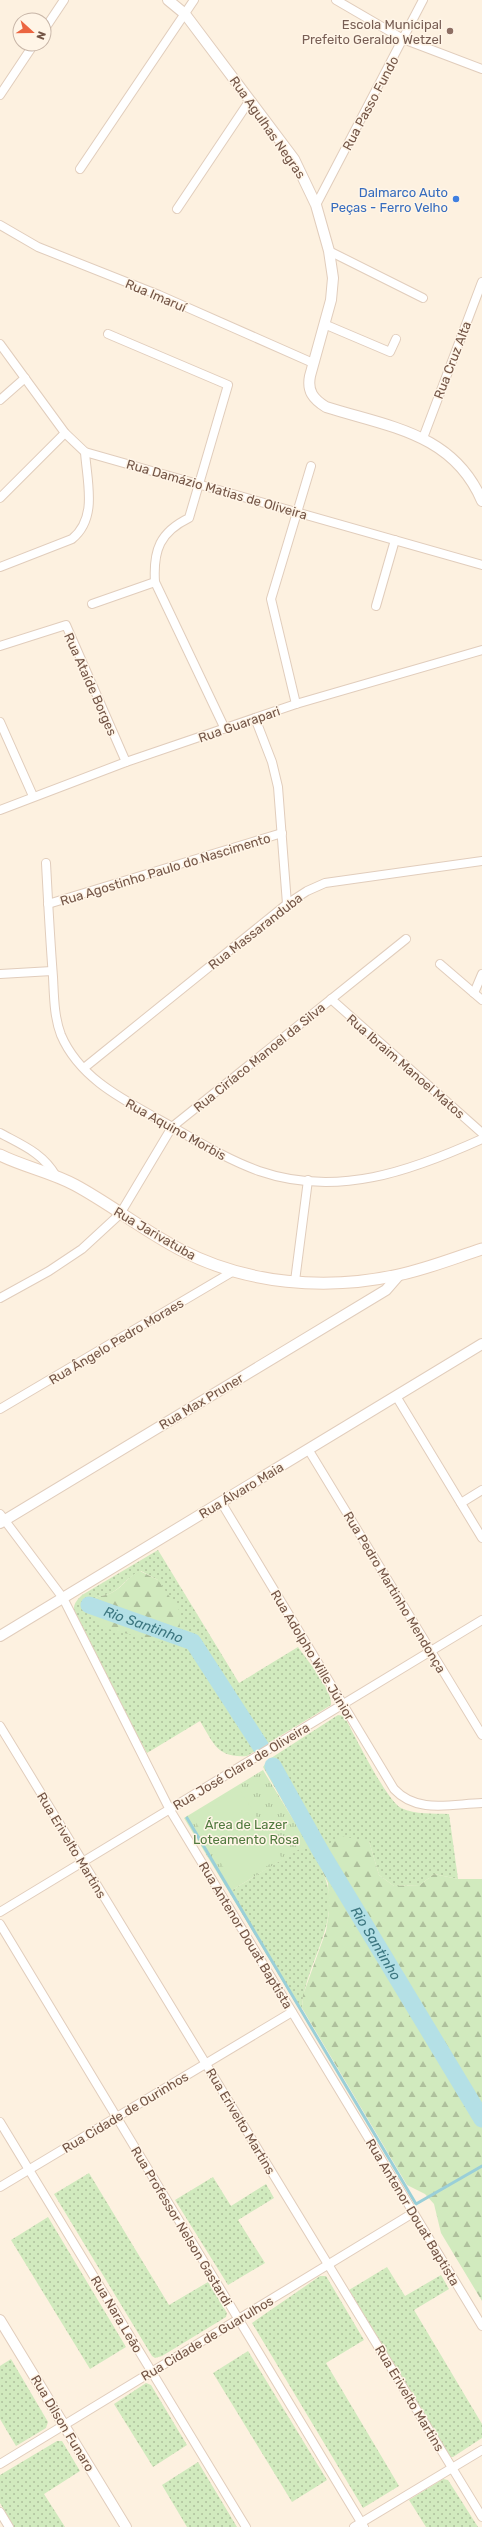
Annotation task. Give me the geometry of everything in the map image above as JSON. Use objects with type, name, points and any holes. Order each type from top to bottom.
[{"type":"main road","name":"Rua Jarivatuba","points":[[0,1155],[56,1176],[77,1186],[182,1251],[232,1272],[295,1281],[347,1282],[399,1275],[482,1249]]},
{"type":"street","points":[[52,18],[64,0]]},
{"type":"street","name":"Rua Agulhas Negras","points":[[168,0],[185,14],[294,159],[316,205],[329,251],[333,278],[324,324],[308,384],[312,396],[318,402],[326,406],[423,438],[435,444],[459,463],[470,478],[482,501]]},
{"type":"street","points":[[80,169],[194,0]]},
{"type":"street","points":[[336,0],[403,39],[482,69]]},
{"type":"street","name":"Rua Passo Fundo","points":[[316,205],[423,0]]},
{"type":"street","points":[[0,95],[29,52]]},
{"type":"street","points":[[177,209],[250,100]]},
{"type":"street","name":"Rua Imaruí","points":[[0,225],[38,247],[159,295],[313,363]]},
{"type":"street","points":[[329,251],[423,298]]},
{"type":"street","name":"Rua Cruz Alta","points":[[423,438],[482,282]]},
{"type":"street","points":[[324,324],[390,352],[396,339]]},
{"type":"street","points":[[108,334],[228,385],[189,518],[168,531],[160,544],[155,560],[155,582],[225,729]]},
{"type":"street","points":[[0,344],[66,433],[84,452],[89,513],[80,533],[72,539],[0,567]]},
{"type":"street","points":[[0,400],[26,378]]},
{"type":"street","points":[[0,498],[66,433]]},
{"type":"street","name":"Rua Damázio Matias de Oliveira","points":[[84,452],[482,565]]},
{"type":"street","points":[[296,704],[271,599],[310,466]]},
{"type":"street","points":[[376,606],[395,540]]},
{"type":"street","points":[[92,604],[155,582]]},
{"type":"street","name":"Rua Ataíde Borges","points":[[0,646],[66,625],[126,762]]},
{"type":"street","name":"Rua Guarapari","points":[[0,810],[33,796],[126,762],[296,704],[482,650]]},
{"type":"street","points":[[255,718],[275,775],[282,833],[287,904]]},
{"type":"street","points":[[0,722],[33,796]]},
{"type":"street","name":"Rua Agostinho Paulo do Nascimento","points":[[48,904],[282,833]]},
{"type":"street","name":"Rua Massaranduba","points":[[84,1068],[287,904],[307,891],[325,883],[482,861]]},
{"type":"street","name":"Rua Aquino Morbis","points":[[46,863],[52,971],[59,1027],[67,1046],[84,1068],[113,1093],[248,1166],[277,1176],[308,1180],[366,1179],[397,1173],[438,1159],[482,1139]]},
{"type":"street","name":"Rua Ciríaco Manoel da Silva","points":[[0,1298],[67,1261],[82,1249],[120,1214],[172,1126],[406,939]]},
{"type":"street","points":[[440,964],[482,1000]]},
{"type":"street","points":[[0,974],[52,971]]},
{"type":"street","points":[[474,993],[482,974]]},
{"type":"street","name":"Rua Ibraim Manoel Matos","points":[[331,999],[482,1133]]},
{"type":"street","points":[[0,1133],[41,1156],[49,1163],[56,1176]]},
{"type":"street","points":[[295,1281],[308,1180]]},
{"type":"street","name":"Rua Ângelo Pedro Moraes","points":[[0,1410],[232,1272]]},
{"type":"street","name":"Rua Max Pruner","points":[[2,1519],[386,1290],[399,1275]]},
{"type":"street","name":"Rua Álvaro Maia","points":[[0,1636],[482,1344]]},
{"type":"street","points":[[396,1396],[482,1538]]},
{"type":"street","name":"Rua Pedro Martinho Mendonça","points":[[308,1449],[482,1735]]},
{"type":"street","points":[[460,1503],[482,1490]]},
{"type":"street","name":"Rua Adolpho Wille Júnior","points":[[221,1502],[394,1789],[410,1803],[429,1806],[482,1803]]},
{"type":"street","name":"Rua Antenor Douat Baptista","points":[[2,1519],[63,1598],[170,1810],[482,2326]]},
{"type":"street","name":"Rua José Clara de Oliveira","points":[[0,1912],[482,1620]]},
{"type":"street","name":"Rua Erivelto Martins","points":[[0,1726],[482,2517]]},
{"type":"street","name":"Rua Professor Nelson Gastardi","points":[[0,1924],[363,2525]]},
{"type":"street","name":"Rua Cidade de Ourinhos","points":[[0,2188],[292,2012]]},
{"type":"street","name":"Rua Nara Leão","points":[[0,2122],[246,2527]]},
{"type":"street","name":"Rua Cidade de Guarulhos","points":[[0,2464],[413,2213]]},
{"type":"street","name":"Rua Dilson Funaro","points":[[0,2320],[126,2527]]},
{"type":"street","points":[[354,2527],[363,2525],[482,2450]]},
{"type":"street","points":[[0,2512],[9,2527]]},
{"type":"green space","points":[[158,1550],[239,1683],[298,1647],[324,1684],[331,1699],[331,1705],[247,1756],[229,1755],[223,1752],[213,1743],[200,1721],[147,1753],[94,1656],[77,1618],[74,1606],[76,1601],[82,1595]],"holes":[[[141,1571],[158,1580],[92,1600],[113,1592],[133,1575]]]},
{"type":"green space","points":[[140,1571],[158,1580],[179,1610],[180,1630],[161,1642],[108,1629],[90,1615],[92,1600],[113,1592]]},
{"type":"green space","points":[[338,1715],[344,1716],[362,1751],[387,1793],[401,1808],[412,1812],[449,1814],[458,1879],[434,1874],[420,1885],[394,1886],[379,1875],[369,1841],[321,1869],[328,1887],[329,1905],[327,1922],[305,1990],[302,2008],[298,2007],[229,1892],[307,1844],[263,1767],[268,1760]]},
{"type":"green space","name":"Área de Lazer Loteamento Rosa","points":[[263,1770],[308,1844],[229,1892],[184,1818]]},
{"type":"green space","points":[[239,1788],[281,1857],[235,1886],[192,1816]]},
{"type":"green space","points":[[339,1836],[369,1841],[379,1875],[394,1886],[420,1885],[434,1874],[458,1879],[482,1879],[482,2301],[441,2233],[434,2204],[425,2194],[407,2185],[302,2008],[303,1995],[326,1931],[329,1912],[328,1883],[321,1869],[324,1848]]},
{"type":"green space","points":[[89,2173],[169,2305],[208,2282],[227,2313],[226,2317],[162,2356],[155,2358],[152,2356],[54,2194]]},
{"type":"green space","points":[[213,2177],[231,2206],[266,2184],[274,2198],[238,2220],[265,2263],[228,2285],[175,2200]]},
{"type":"green space","points":[[48,2217],[126,2347],[90,2369],[11,2240]]},
{"type":"green space","points":[[387,2267],[405,2296],[441,2275],[449,2289],[414,2310],[482,2424],[482,2438],[453,2457],[449,2457],[349,2290]]},
{"type":"green space","points":[[320,2276],[326,2276],[364,2340],[326,2363],[399,2486],[363,2508],[252,2323]]},
{"type":"green space","points":[[248,2351],[327,2480],[292,2502],[213,2373]]},
{"type":"green space","points":[[11,2359],[48,2422],[46,2428],[16,2446],[0,2419],[0,2366]]},
{"type":"green space","points":[[146,2383],[151,2385],[187,2445],[153,2467],[114,2404]]},
{"type":"green space","points":[[57,2441],[62,2441],[80,2471],[44,2494],[65,2527],[14,2527],[0,2503],[0,2475]]},
{"type":"green space","points":[[198,2462],[237,2527],[187,2527],[162,2485]]},
{"type":"green space","points":[[443,2479],[448,2480],[478,2527],[426,2527],[409,2500]]},
{"type":"waterway","name":"Rio Santinho","points":[[89,1605],[193,1642],[261,1747]]},
{"type":"waterway","name":"Rio Santinho","points":[[273,1766],[321,1852],[482,2119]]},
{"type":"waterway","points":[[187,1818],[416,2204],[482,2166]]},
{"type":"place","name":"Escola Municipal Prefeito Geraldo Wetzel","points":[[450,31]]},
{"type":"place","name":"Dalmarco Auto Peças - Ferro Velho","points":[[456,199]]}]
